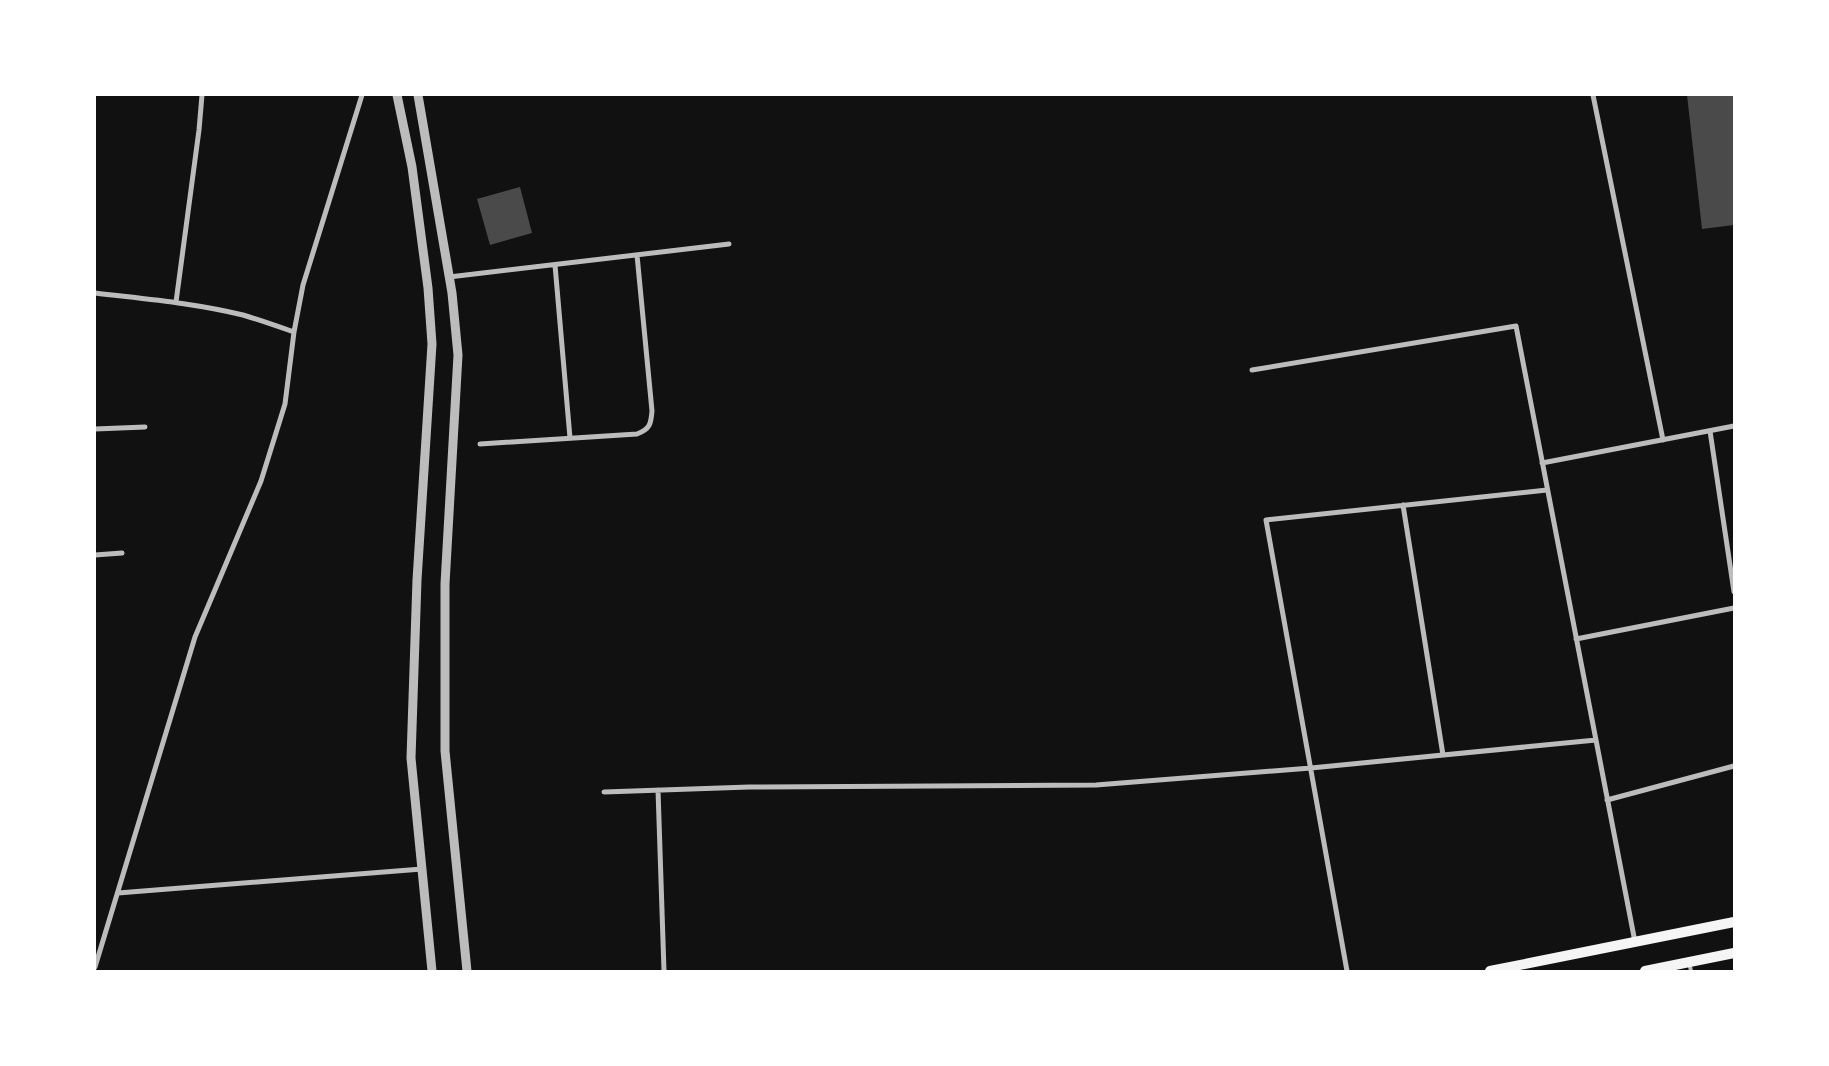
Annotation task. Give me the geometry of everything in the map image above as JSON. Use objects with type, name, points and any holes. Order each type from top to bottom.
[{"type":"main road","points":[[1490,971],[1734,922]]},
{"type":"main road","points":[[1645,971],[1690,967],[1734,953]]},
{"type":"street","points":[[176,302],[202,95]]},
{"type":"street","points":[[95,967],[195,637],[262,481],[285,404],[294,332],[303,286],[362,95]]},
{"type":"street","points":[[397,95],[412,167],[428,288],[432,344],[417,580],[411,758],[432,971]]},
{"type":"street","points":[[418,95],[449,277],[458,354],[445,584],[444,751],[467,971]]},
{"type":"street","points":[[1593,95],[1663,440]]},
{"type":"street","points":[[449,277],[729,244]]},
{"type":"street","points":[[480,444],[637,434],[646,431],[651,423],[652,411],[637,255]]},
{"type":"street","points":[[555,265],[570,438]]},
{"type":"street","points":[[95,293],[176,302],[244,315],[294,332]]},
{"type":"street","points":[[1252,370],[1516,326],[1635,942]]},
{"type":"street","points":[[1542,463],[1734,426]]},
{"type":"street","points":[[95,429],[145,428]]},
{"type":"street","points":[[1710,431],[1734,592]]},
{"type":"street","points":[[1347,971],[1266,520],[1547,490]]},
{"type":"street","points":[[1403,506],[1443,755]]},
{"type":"street","points":[[95,555],[122,553]]},
{"type":"street","points":[[1576,639],[1734,608]]},
{"type":"street","points":[[604,792],[758,787],[1096,785],[1311,768],[1596,740]]},
{"type":"street","points":[[1608,800],[1734,766]]},
{"type":"street","points":[[658,790],[664,971]]},
{"type":"street","points":[[118,893],[422,869]]},
{"type":"building","points":[[1687,95],[1734,95],[1734,225],[1702,229]]},
{"type":"building","points":[[520,187],[532,233],[490,245],[477,199]]}]
